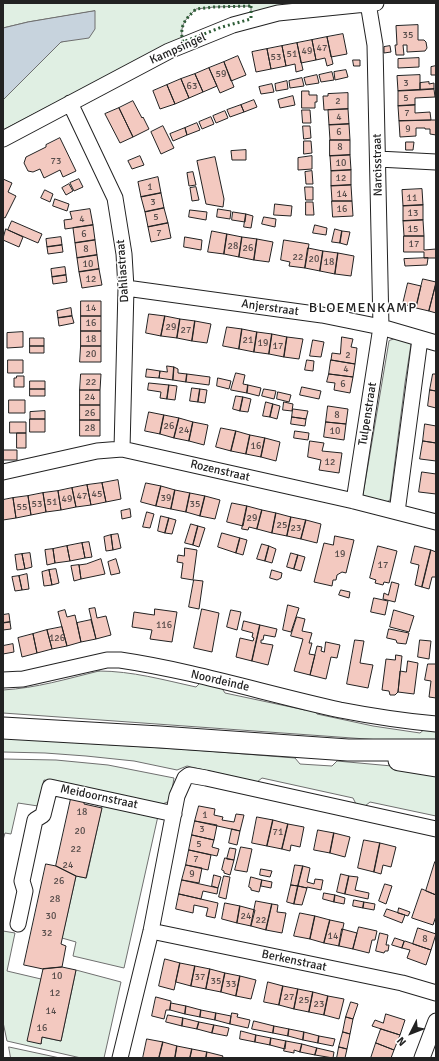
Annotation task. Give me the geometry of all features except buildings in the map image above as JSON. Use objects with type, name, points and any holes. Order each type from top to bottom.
[{"type":"street","name":"Kampsingel","points":[[3,138],[169,51],[233,25],[278,13],[371,3]]},
{"type":"street","name":"Narcisstraat","points":[[371,3],[375,45],[381,327]]},
{"type":"street","name":"Dahliastraat","points":[[70,103],[114,198],[124,254],[126,288],[122,449]]},
{"type":"street","points":[[378,159],[436,162]]},
{"type":"street","name":"Anjerstraat","points":[[126,288],[322,315],[381,327],[436,343]]},
{"type":"street","name":"Tulpenstraat","points":[[354,501],[381,327]]},
{"type":"street","points":[[397,512],[420,339]]},
{"type":"street","name":"Rozenstraat","points":[[3,472],[97,451],[122,449],[354,501],[436,522]]},
{"type":"street","name":"Noordeinde","points":[[3,680],[23,679],[107,660],[120,660],[271,692],[340,710],[405,721],[436,724]]},
{"type":"street","points":[[3,728],[348,750],[436,750]]},
{"type":"street","points":[[348,750],[436,766]]},
{"type":"street","points":[[120,1058],[151,931],[177,796],[185,778],[189,775],[436,829]]},
{"type":"street","name":"Meidoornstraat","points":[[18,924],[25,891],[22,881],[35,820],[43,815],[50,786],[174,814]]},
{"type":"street","name":"Berkenstraat","points":[[151,931],[402,984],[436,993]]},
{"type":"street","points":[[422,1058],[436,1021]]},
{"type":"green space","points":[[3,3],[330,3],[251,19],[251,6],[196,9],[189,16],[182,27],[183,42],[47,107],[3,130],[3,100],[61,42],[70,40],[95,11],[28,22],[3,28]]},
{"type":"green space","points":[[397,338],[411,344],[390,500],[381,505],[371,503],[363,495],[389,341]]},
{"type":"green space","points":[[99,671],[136,674],[196,687],[201,682],[221,687],[225,693],[305,710],[309,707],[314,708],[317,714],[373,726],[420,733],[426,728],[436,729],[436,744],[3,713],[3,690],[40,685]]},
{"type":"green space","points":[[3,738],[295,758],[300,764],[332,766],[337,761],[436,770],[436,816],[370,802],[365,806],[356,804],[353,798],[262,778],[257,782],[187,766],[177,770],[134,761],[86,756],[3,752]]},
{"type":"green space","points":[[3,759],[56,760],[108,765],[174,778],[170,801],[160,805],[44,780],[38,806],[18,803],[11,834],[5,833],[3,840]]},
{"type":"green space","points":[[103,804],[158,816],[124,968],[73,956],[76,942],[62,938],[76,876],[86,878]]},
{"type":"green space","points":[[3,931],[15,933],[7,971],[41,979],[41,1044],[42,1037],[61,1041],[76,970],[121,982],[104,1058],[81,1058],[7,1041],[3,1022]]},
{"type":"green space","points":[[9,1047],[60,1058],[11,1058]]},
{"type":"shaded area","points":[[95,11],[95,29],[89,38],[61,42],[3,100],[3,28],[28,22]]},
{"type":"hedge","points":[[251,6],[251,19],[222,27],[183,42],[182,27],[189,16],[196,9],[251,6]]},
{"type":"district","name":"BLOEMENKAMP","points":[[363,308]]}]
